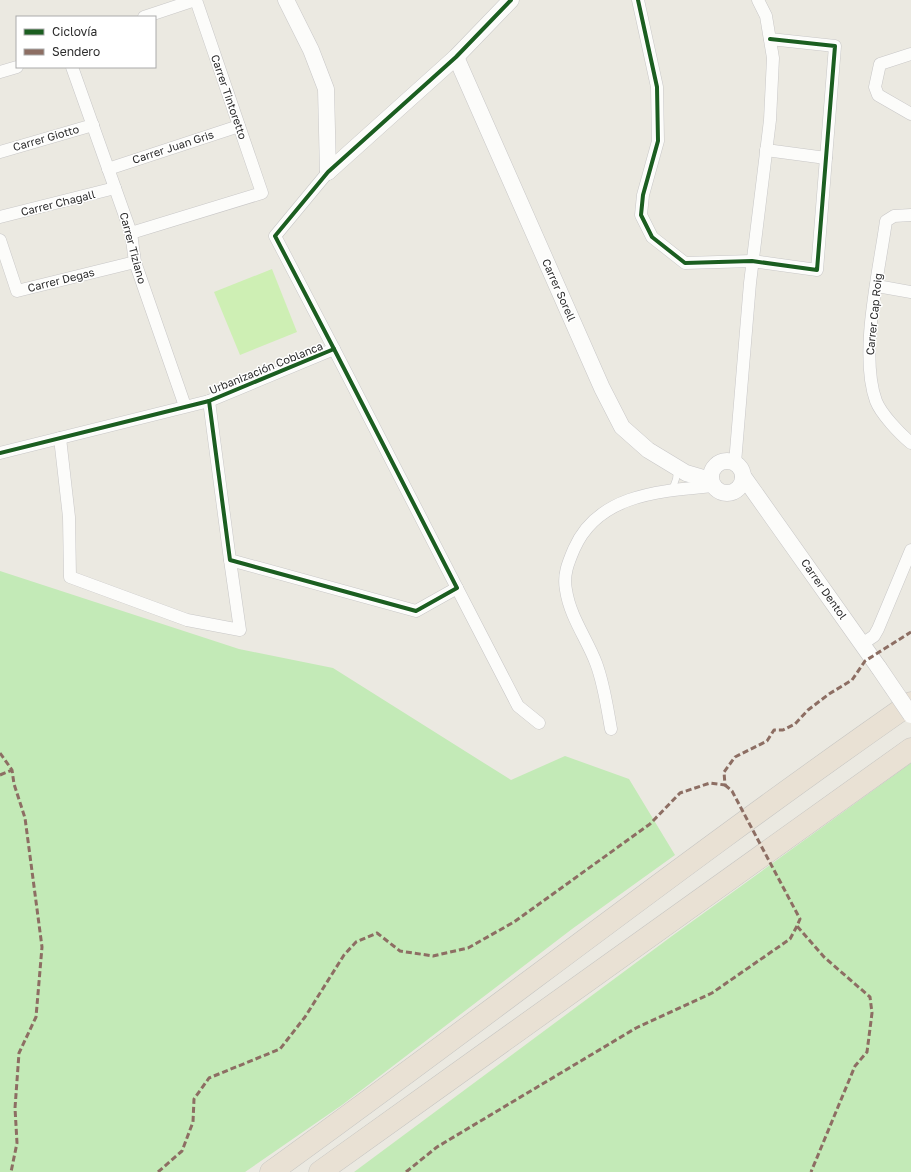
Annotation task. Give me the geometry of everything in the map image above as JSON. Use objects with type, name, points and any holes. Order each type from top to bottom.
[{"type":"highway","points":[[271,1172],[369,1101],[785,791],[911,702]]},
{"type":"highway","points":[[320,1172],[911,749]]},
{"type":"street","points":[[147,16],[195,0]]},
{"type":"street","name":"Carrer Tintoretto","points":[[131,233],[262,193],[195,0]]},
{"type":"street","points":[[286,0],[311,50],[326,89],[328,172]]},
{"type":"street","points":[[328,172],[456,56],[511,0]]},
{"type":"street","points":[[638,0],[657,87],[658,141],[643,195],[641,215],[652,237],[684,263],[752,262],[817,270],[835,46],[770,39]]},
{"type":"street","points":[[739,469],[730,461],[719,462],[712,470],[712,483],[721,493],[732,493],[741,486],[739,469],[752,262],[766,150],[773,58],[766,16],[758,0]]},
{"type":"street","points":[[911,54],[880,64],[874,87],[878,95],[911,114]]},
{"type":"street","name":"Carrer Sorell","points":[[456,56],[602,388],[622,427],[648,450],[686,473],[712,483]]},
{"type":"street","points":[[0,72],[16,67]]},
{"type":"street","name":"Carrer Tiziano","points":[[72,68],[131,233],[135,262],[185,406]]},
{"type":"street","name":"Carrer Giotto","points":[[0,152],[93,125]]},
{"type":"street","name":"Carrer Juan Gris","points":[[108,168],[239,126]]},
{"type":"street","points":[[766,150],[826,158]]},
{"type":"street","name":"Urbanización Coblanca","points":[[0,453],[209,401],[334,350],[275,236],[328,172]]},
{"type":"street","name":"Carrer Chagall","points":[[0,217],[115,188]]},
{"type":"street","name":"Carrer Cap Roig","points":[[911,215],[894,216],[886,221],[872,314],[868,370],[877,402],[901,434],[911,443]]},
{"type":"street","name":"Carrer Degas","points":[[0,240],[16,292],[135,262]]},
{"type":"street","points":[[877,286],[911,292]]},
{"type":"street","points":[[334,350],[518,706],[539,723]]},
{"type":"street","points":[[60,438],[69,517],[70,577],[187,620],[240,630],[209,401]]},
{"type":"street","name":"Carrer Dentol","points":[[739,469],[911,715]]},
{"type":"street","points":[[611,729],[597,664],[569,603],[566,590],[565,573],[576,544],[595,518],[607,509],[619,504],[671,490],[712,483]]},
{"type":"street","name":"Carrer Dentol","points":[[732,493],[768,510]]},
{"type":"street","points":[[862,644],[874,636],[878,629],[911,550]]},
{"type":"street","points":[[230,560],[416,611],[457,588]]},
{"type":"lane","points":[[671,490],[676,479],[676,467]]},
{"type":"green space","points":[[272,269],[297,332],[240,355],[214,292]]},
{"type":"green space","points":[[0,571],[239,649],[333,668],[511,780],[565,756],[629,779],[675,855],[572,929],[342,1105],[245,1172],[0,1172]]},
{"type":"green space","points":[[911,763],[911,1172],[354,1172],[672,936]]},
{"type":"marked path","points":[[158,1172],[182,1151],[193,1122],[194,1099],[209,1078],[280,1049],[305,1017],[344,955],[356,942],[377,933],[400,951],[433,956],[468,948],[514,922],[650,824],[680,793],[710,783],[725,785],[724,772],[735,757],[767,741],[774,730],[783,730],[795,724],[808,710],[829,694],[852,680],[865,661],[911,632]]},
{"type":"marked path","points":[[0,753],[12,770],[14,784],[25,818],[42,947],[36,1017],[19,1053],[15,1108],[17,1143],[11,1172]]},
{"type":"marked path","points":[[0,775],[12,770]]},
{"type":"marked path","points":[[725,785],[732,791],[800,919],[797,926],[824,957],[870,997],[872,1013],[867,1052],[855,1066],[811,1172]]},
{"type":"marked path","points":[[406,1172],[437,1147],[636,1028],[712,993],[790,939],[797,926]]},
{"type":"cycle path","points":[[0,453],[209,401],[334,349],[275,236],[328,172],[456,57],[511,0]]},
{"type":"cycle path","points":[[638,0],[657,87],[658,141],[643,195],[641,215],[652,237],[685,263],[752,261],[817,270],[835,46],[770,39]]},
{"type":"cycle path","points":[[209,401],[230,560],[416,611],[457,588],[334,349]]}]
